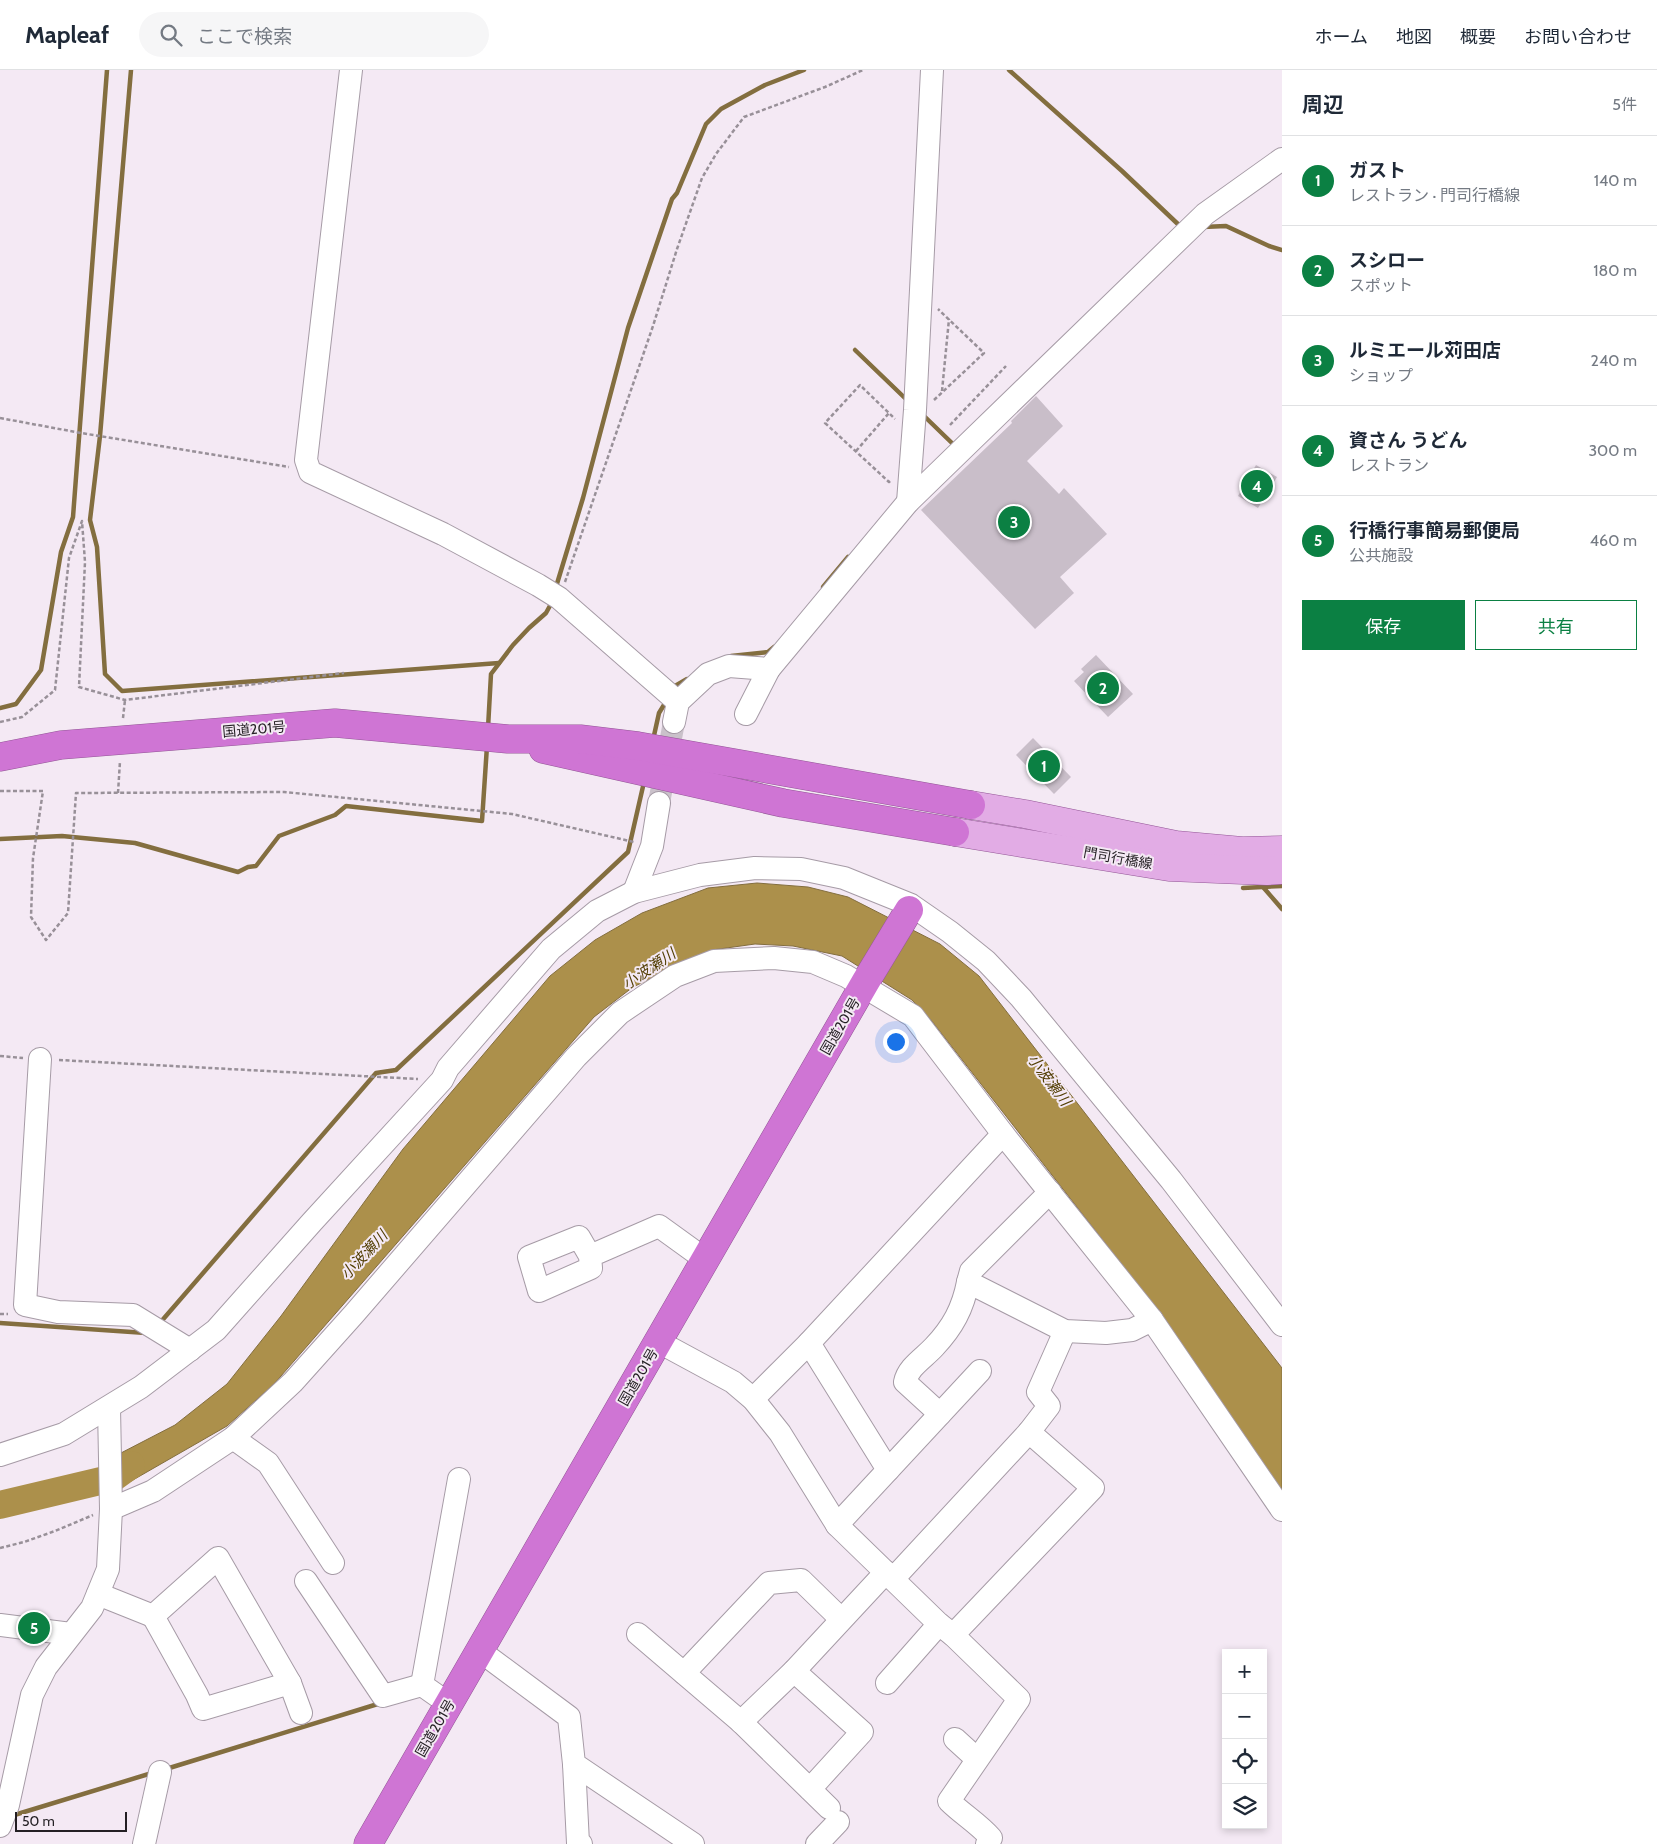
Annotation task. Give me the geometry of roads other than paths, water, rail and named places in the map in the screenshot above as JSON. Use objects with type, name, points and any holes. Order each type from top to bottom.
[{"type":"highway","name":"国道201号","points":[[0,757],[61,745],[335,723],[508,739],[580,739],[638,746],[971,805]]},
{"type":"highway","name":"国道201号","points":[[508,739],[572,757],[783,803],[955,832]]},
{"type":"highway","name":"国道201号","points":[[368,1844],[909,910]]},
{"type":"main road","name":"門司行橋線","points":[[971,805],[1176,845],[1242,851],[1282,850]]},
{"type":"main road","name":"門司行橋線","points":[[955,832],[1169,867],[1282,870]]},
{"type":"street","points":[[351,70],[306,460],[310,472],[442,534],[538,584],[559,598],[676,712],[708,674],[729,666],[769,669]]},
{"type":"street","points":[[908,502],[914,427],[932,70]]},
{"type":"street","points":[[746,714],[769,669],[908,502],[1206,214],[1282,159]]},
{"type":"street","points":[[634,892],[652,846],[660,803]]},
{"type":"street","points":[[0,1455],[64,1434],[109,1408],[141,1387],[216,1330],[442,1080],[448,1068],[551,949],[597,911],[634,892],[700,875],[755,868],[801,869],[844,878],[911,905],[950,932],[986,962],[1020,998],[1171,1180],[1282,1325]]},
{"type":"street","points":[[111,1504],[153,1491],[233,1438],[299,1376],[576,1057],[620,1013],[675,976],[714,961],[774,958],[813,962],[865,984],[913,1016],[1003,1134],[1152,1320],[1282,1510]]},
{"type":"street","points":[[40,1059],[25,1306],[58,1312],[133,1315],[190,1350]]},
{"type":"street","points":[[753,1399],[809,1343],[1003,1134]]},
{"type":"street","points":[[940,1414],[905,1382],[907,1373],[935,1346],[951,1326],[964,1302],[971,1271],[1050,1192]]},
{"type":"street","points":[[590,1256],[659,1226],[706,1260]]},
{"type":"street","points":[[968,1282],[1065,1331],[1106,1333],[1132,1330],[1152,1320]]},
{"type":"street","points":[[741,1722],[794,1671],[841,1620],[890,1576],[1030,1432],[1049,1406],[1038,1392],[1065,1331]]},
{"type":"street","points":[[659,1342],[733,1382],[753,1399],[780,1434],[837,1526],[1019,1699],[948,1801],[961,1813],[982,1827],[992,1838],[987,1844]]},
{"type":"street","points":[[809,1343],[888,1470]]},
{"type":"street","points":[[837,1526],[980,1371]]},
{"type":"street","points":[[2,1817],[8,1805],[32,1695],[46,1667],[92,1608],[108,1569],[111,1504],[109,1408]]},
{"type":"street","points":[[887,1683],[1093,1488],[1030,1432]]},
{"type":"street","points":[[233,1438],[268,1463],[333,1563]]},
{"type":"street","points":[[422,1685],[459,1479]]},
{"type":"street","points":[[153,1616],[218,1558],[290,1683],[301,1713]]},
{"type":"street","points":[[684,1673],[769,1583],[801,1580],[841,1620]]},
{"type":"street","points":[[306,1581],[383,1696],[422,1685]]},
{"type":"street","points":[[98,1594],[153,1616],[203,1709],[290,1683]]},
{"type":"street","points":[[0,1625],[71,1634]]},
{"type":"street","points":[[638,1634],[741,1722],[834,1815],[817,1844]]},
{"type":"street","points":[[480,1650],[569,1717],[579,1844]]},
{"type":"street","points":[[794,1671],[862,1732],[810,1789]]},
{"type":"street","points":[[422,1685],[449,1704]]},
{"type":"street","points":[[955,1739],[977,1759]]},
{"type":"street","points":[[574,1764],[694,1844]]},
{"type":"street","points":[[144,1844],[160,1772]]},
{"type":"water","points":[[757,883],[808,887],[848,897],[940,944],[979,976],[1282,1368],[1282,1491],[1155,1307],[931,1020],[912,1000],[842,956],[793,946],[755,944],[712,950],[633,987],[594,1017],[274,1384],[227,1426],[119,1488],[119,1454],[175,1425],[227,1384],[281,1316],[403,1149],[550,976],[595,940],[642,913],[708,888]]},
{"type":"waterway","points":[[0,708],[16,704],[41,670],[61,552],[73,517],[107,70]]},
{"type":"waterway","points":[[131,70],[100,436],[90,520],[97,547],[105,674],[122,691],[499,663]]},
{"type":"waterway","points":[[556,587],[583,498],[628,328],[672,199],[677,193],[706,124],[721,109],[765,85],[804,70]]},
{"type":"waterway","points":[[1009,70],[1122,171],[1181,227]]},
{"type":"waterway","points":[[1203,227],[1226,226],[1282,250]]},
{"type":"waterway","points":[[855,350],[908,401]]},
{"type":"waterway","points":[[923,415],[954,445],[957,442]]},
{"type":"waterway","points":[[823,587],[848,557]]},
{"type":"waterway","points":[[488,728],[491,674],[513,645],[546,613],[552,602]]},
{"type":"waterway","points":[[731,656],[768,652],[774,647]]},
{"type":"waterway","points":[[674,689],[675,686],[687,679]]},
{"type":"waterway","points":[[653,740],[659,713],[667,700]]},
{"type":"waterway","points":[[0,839],[62,836],[135,843],[238,872],[248,867],[256,866],[279,836],[335,815],[346,806],[482,821],[487,746]]},
{"type":"waterway","points":[[159,1324],[376,1073],[396,1070],[628,852],[644,782]]},
{"type":"waterway","points":[[1243,888],[1282,886]]},
{"type":"waterway","points":[[1263,887],[1282,909]]},
{"type":"waterway","points":[[0,1323],[146,1333]]},
{"type":"waterway","name":"小波瀬川","points":[[0,1505],[113,1478],[131,1465]]},
{"type":"waterway","points":[[166,1769],[381,1703]]},
{"type":"waterway","points":[[11,1816],[152,1773]]},
{"type":"tunnel","points":[[659,803],[674,722]]},
{"type":"place","name":"資さん うどん","points":[[1257,486]]},
{"type":"place","name":"ルミエール苅田店","points":[[1014,522]]},
{"type":"place","name":"スシロー","points":[[1103,688]]},
{"type":"place","name":"ガスト","points":[[1044,766]]},
{"type":"place","name":"行橋行事簡易郵便局","points":[[34,1628]]}]
